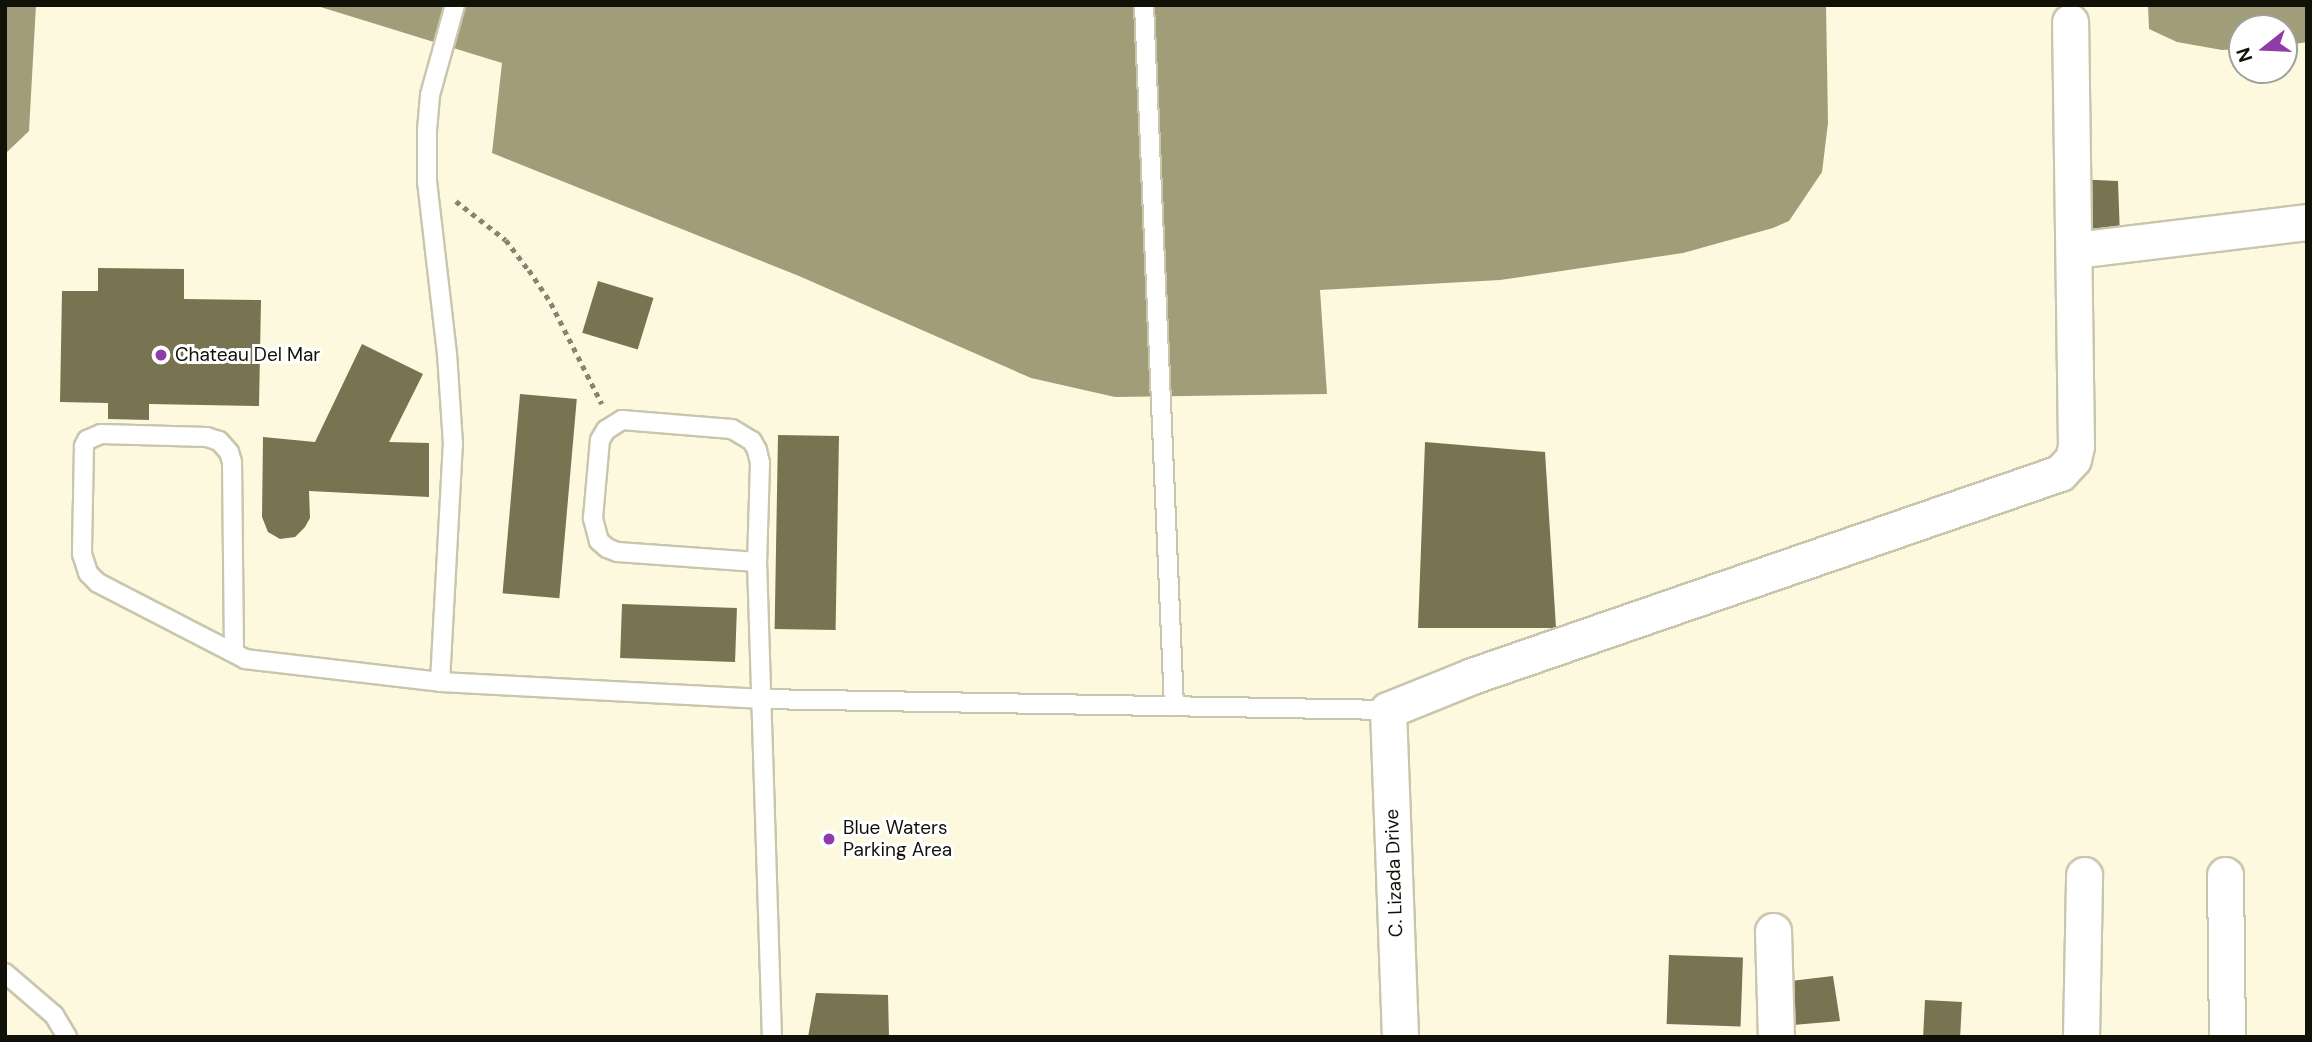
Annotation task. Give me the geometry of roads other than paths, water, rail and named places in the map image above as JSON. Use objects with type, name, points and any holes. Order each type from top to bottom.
[{"type":"street","points":[[1388,710],[1472,676],[2060,473],[2073,459],[2076,446],[2070,22]]},
{"type":"street","points":[[2075,250],[2307,222]]},
{"type":"street","name":"C. Lizada Drive","points":[[1388,710],[1400,1037]]},
{"type":"street","points":[[2081,1037],[2084,875]]},
{"type":"street","points":[[2225,875],[2227,1037]]},
{"type":"street","points":[[1773,931],[1776,1037]]},
{"type":"lane","points":[[440,682],[453,444],[447,354],[427,182],[430,95],[455,5]]},
{"type":"lane","points":[[1144,5],[1174,706]]},
{"type":"lane","points":[[757,562],[617,552],[599,541],[593,518],[594,484],[600,439],[612,423],[631,420],[732,429],[752,441],[760,463],[757,562],[772,1037]]},
{"type":"lane","points":[[234,652],[232,462],[229,452],[219,441],[207,437],[102,434],[87,440],[84,446],[82,554],[88,573],[98,583],[245,659],[440,682],[760,699],[1388,710]]},
{"type":"lane","points":[[5,973],[54,1015],[67,1037]]},
{"type":"place","name":"Chateau Del Mar","points":[[161,355]]},
{"type":"place","name":"Blue Waters Parking Area","points":[[829,839]]}]
